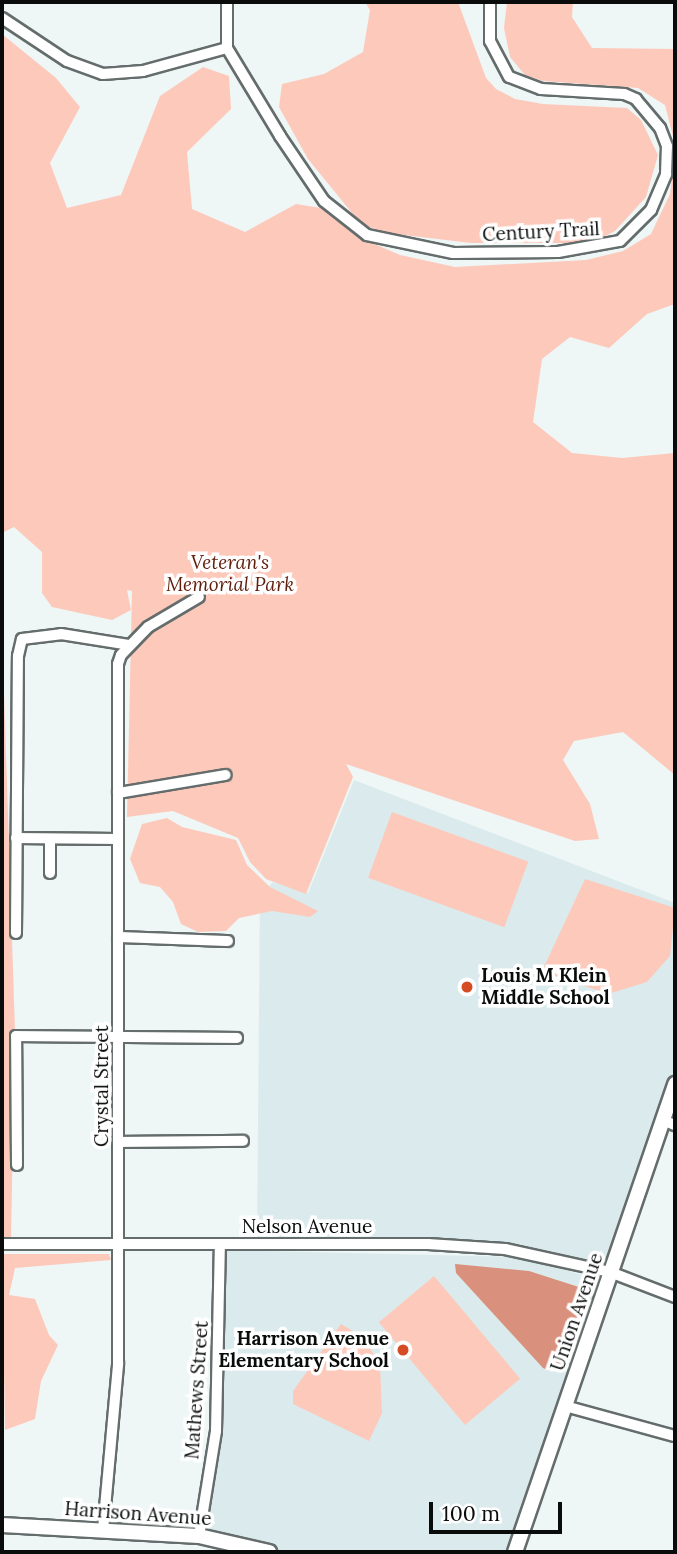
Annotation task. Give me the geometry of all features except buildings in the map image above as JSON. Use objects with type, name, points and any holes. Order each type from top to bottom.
[{"type":"street","points":[[2,18],[67,61],[103,74],[143,71],[227,48],[227,2]]},
{"type":"street","name":"Century Trail","points":[[227,48],[324,201],[367,235],[453,253],[558,252],[620,241],[650,210],[666,174],[667,146],[660,128],[636,99],[624,94],[541,89],[509,77],[490,41],[490,2]]},
{"type":"street","points":[[16,933],[18,656],[22,639],[36,635],[130,645],[166,613],[199,597]]},
{"type":"street","name":"Crystal Street","points":[[103,1530],[116,1405],[119,1142],[118,664],[130,645]]},
{"type":"street","points":[[118,793],[226,775]]},
{"type":"street","points":[[16,838],[118,839]]},
{"type":"street","points":[[50,840],[50,873]]},
{"type":"street","points":[[118,937],[228,941]]},
{"type":"street","points":[[17,1166],[16,1035],[237,1038]]},
{"type":"street","name":"Union Avenue","points":[[516,1552],[610,1272],[669,1123],[675,1084]]},
{"type":"street","points":[[119,1142],[243,1141]]},
{"type":"street","name":"Nelson Avenue","points":[[7,1244],[505,1249],[610,1272],[675,1297]]},
{"type":"street","name":"Mathews Street","points":[[199,1536],[216,1430],[220,1245]]},
{"type":"street","points":[[565,1406],[675,1436]]},
{"type":"street","name":"Harrison Avenue","points":[[2,1525],[199,1536],[269,1552]]},
{"type":"shaded area","name":"Louis M Klein Middle School","points":[[354,780],[675,903],[675,1072],[607,1268],[520,1244],[257,1238],[260,895],[273,882],[308,893]]},
{"type":"shaded area","name":"Harrison Avenue Elementary School","points":[[226,1250],[523,1257],[605,1282],[512,1552],[281,1552],[204,1534],[223,1417]]},
{"type":"shaded area","points":[[455,1264],[529,1271],[585,1289],[586,1299],[564,1365],[550,1371],[543,1368],[456,1273]]},
{"type":"green space","points":[[365,2],[458,2],[486,78],[496,89],[515,99],[543,104],[627,108],[641,120],[658,155],[646,197],[615,231],[591,243],[471,243],[387,233],[361,224],[308,159],[279,107],[282,84],[324,74],[363,52],[370,10]]},
{"type":"green space","points":[[507,2],[573,2],[572,17],[592,48],[675,49],[675,144],[665,105],[638,88],[543,81],[525,75],[510,57],[504,28]]},
{"type":"green space","name":"Veteran's Memorial Park","points":[[2,34],[56,78],[80,107],[50,163],[67,208],[121,195],[160,96],[203,67],[229,76],[231,109],[187,152],[192,209],[245,232],[296,204],[321,208],[356,236],[400,255],[455,267],[586,260],[623,251],[651,234],[670,194],[675,157],[675,304],[647,314],[609,348],[570,337],[542,359],[533,422],[572,453],[622,458],[675,453],[675,775],[623,732],[574,741],[563,760],[590,804],[599,839],[575,841],[346,764],[353,777],[306,894],[266,879],[250,862],[238,838],[173,811],[127,817],[132,591],[127,590],[131,610],[112,620],[52,607],[42,593],[42,552],[14,527],[2,533]]},
{"type":"green space","points":[[2,630],[15,1032],[11,1237],[2,1237]]},
{"type":"green space","points":[[392,812],[528,862],[504,927],[368,878]]},
{"type":"green space","points":[[167,818],[182,827],[236,840],[247,865],[270,887],[318,911],[310,917],[272,911],[239,918],[226,931],[198,932],[181,924],[173,902],[160,887],[140,883],[130,859],[142,824]]},
{"type":"green space","points":[[585,879],[675,908],[670,956],[647,982],[608,994],[542,971]]},
{"type":"green space","points":[[2,1254],[109,1254],[111,1260],[15,1268],[9,1295],[35,1299],[49,1335],[58,1345],[41,1381],[35,1419],[5,1430]]},
{"type":"green space","points":[[434,1276],[520,1379],[465,1425],[379,1322]]},
{"type":"green space","points":[[341,1324],[363,1337],[380,1365],[382,1413],[369,1441],[293,1404],[293,1391]]},
{"type":"place","name":"Louis M Klein Middle School","points":[[467,987]]},
{"type":"place","name":"Harrison Avenue Elementary School","points":[[403,1350]]}]
